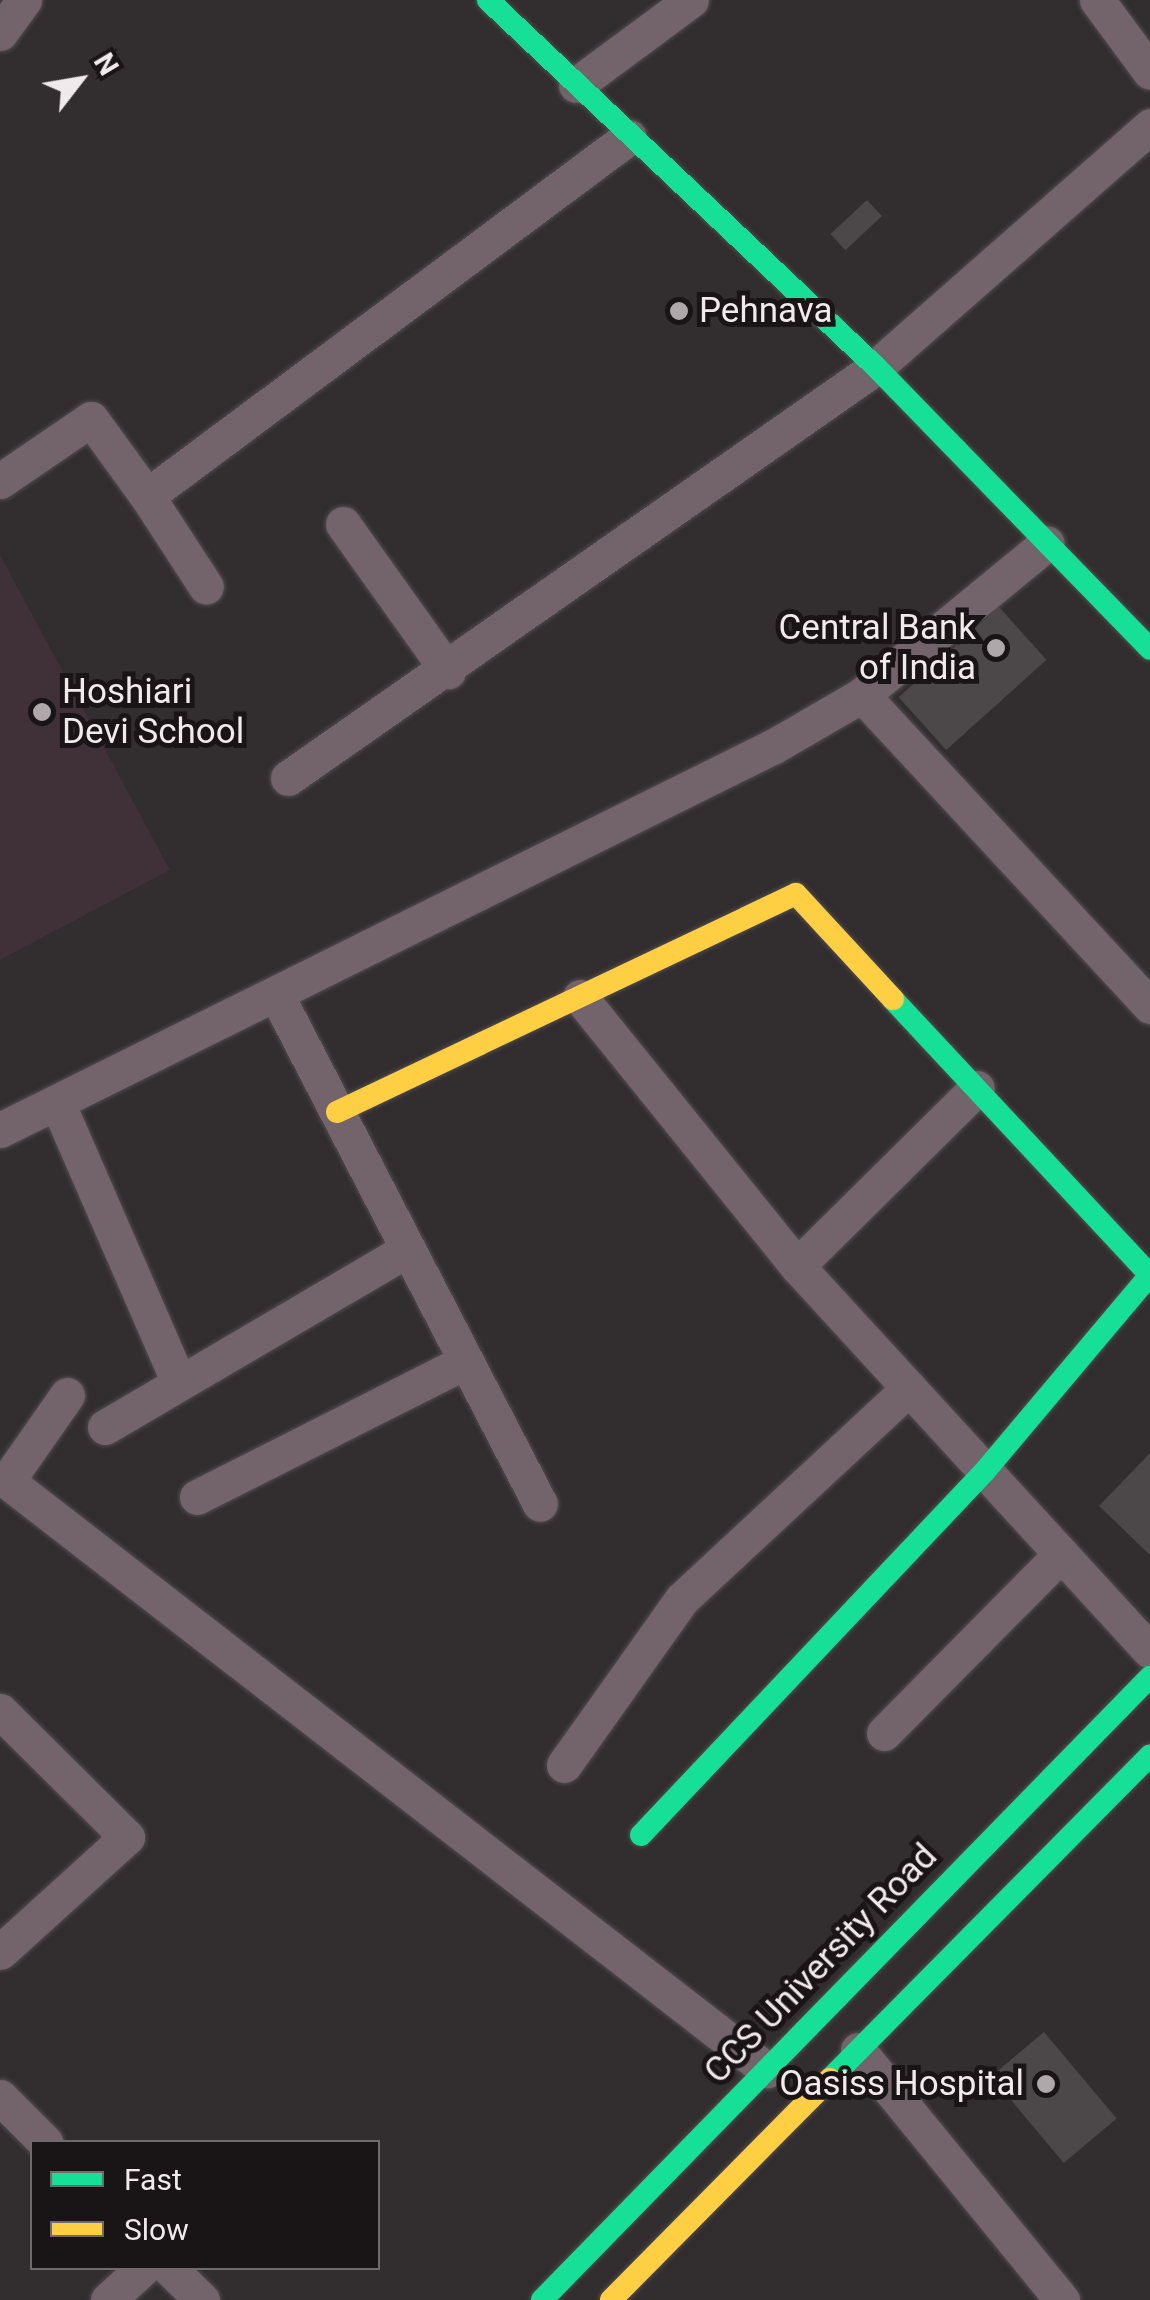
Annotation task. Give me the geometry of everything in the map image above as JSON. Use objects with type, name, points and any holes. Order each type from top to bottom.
[{"type":"main road","points":[[488,0],[876,367],[1150,649]]},
{"type":"main road","points":[[337,1112],[796,894],[1150,1275],[986,1471],[641,1835]]},
{"type":"main road","name":"CCS University Road","points":[[542,2300],[1150,1678]]},
{"type":"main road","points":[[611,2300],[1150,1756]]},
{"type":"street","points":[[0,33],[24,0]]},
{"type":"street","points":[[576,85],[691,0]]},
{"type":"street","points":[[1097,0],[1150,72]]},
{"type":"street","points":[[288,778],[448,671],[876,367],[1150,126]]},
{"type":"street","points":[[146,496],[629,137]]},
{"type":"street","points":[[0,481],[91,418],[206,588]]},
{"type":"street","points":[[343,524],[448,671]]},
{"type":"street","points":[[0,1130],[862,695],[1047,543]]},
{"type":"street","points":[[862,695],[1150,1006]]},
{"type":"street","points":[[276,994],[540,1504]]},
{"type":"street","points":[[580,996],[797,1266],[1150,1650]]},
{"type":"street","points":[[797,1266],[977,1088]]},
{"type":"street","points":[[58,1102],[179,1383]]},
{"type":"street","points":[[104,1427],[408,1249]]},
{"type":"street","points":[[198,1497],[466,1361]]},
{"type":"street","points":[[564,1765],[682,1599],[910,1388]]},
{"type":"street","points":[[67,1395],[7,1481],[767,2070]]},
{"type":"street","points":[[884,1733],[1061,1554]]},
{"type":"street","points":[[0,1712],[127,1838],[0,1952]]},
{"type":"street","points":[[858,2050],[1062,2300]]},
{"type":"street","points":[[0,2097],[43,2140]]},
{"type":"street","points":[[108,2300],[141,2270]]},
{"type":"street","points":[[172,2270],[202,2300]]},
{"type":"shaded area","name":"Hoshiari Devi School","points":[[0,555],[170,870],[0,960]]},
{"type":"building","points":[[867,200],[882,216],[845,250],[830,234]]},
{"type":"building","points":[[999,607],[1047,660],[946,750],[899,697]]},
{"type":"building","points":[[1150,1453],[1150,1555],[1099,1506]]},
{"type":"building","points":[[1044,2032],[1117,2119],[1064,2163],[991,2076]]},
{"type":"traffic: fast","points":[[488,0],[876,367],[1150,649]]},
{"type":"traffic: fast","points":[[641,1835],[985,1471],[1150,1275],[893,999]]},
{"type":"traffic: fast","points":[[542,2300],[1150,1677]]},
{"type":"traffic: fast","points":[[830,2079],[1150,1756]]},
{"type":"traffic: slow","points":[[337,1112],[796,894],[893,999]]},
{"type":"traffic: slow","points":[[611,2300],[830,2079]]},
{"type":"place","name":"Pehnava","points":[[679,311]]},
{"type":"place","name":"Central Bank of India","points":[[996,648]]},
{"type":"place","name":"Hoshiari Devi School","points":[[42,712]]},
{"type":"place","name":"Oasiss Hospital","points":[[1046,2084]]}]
